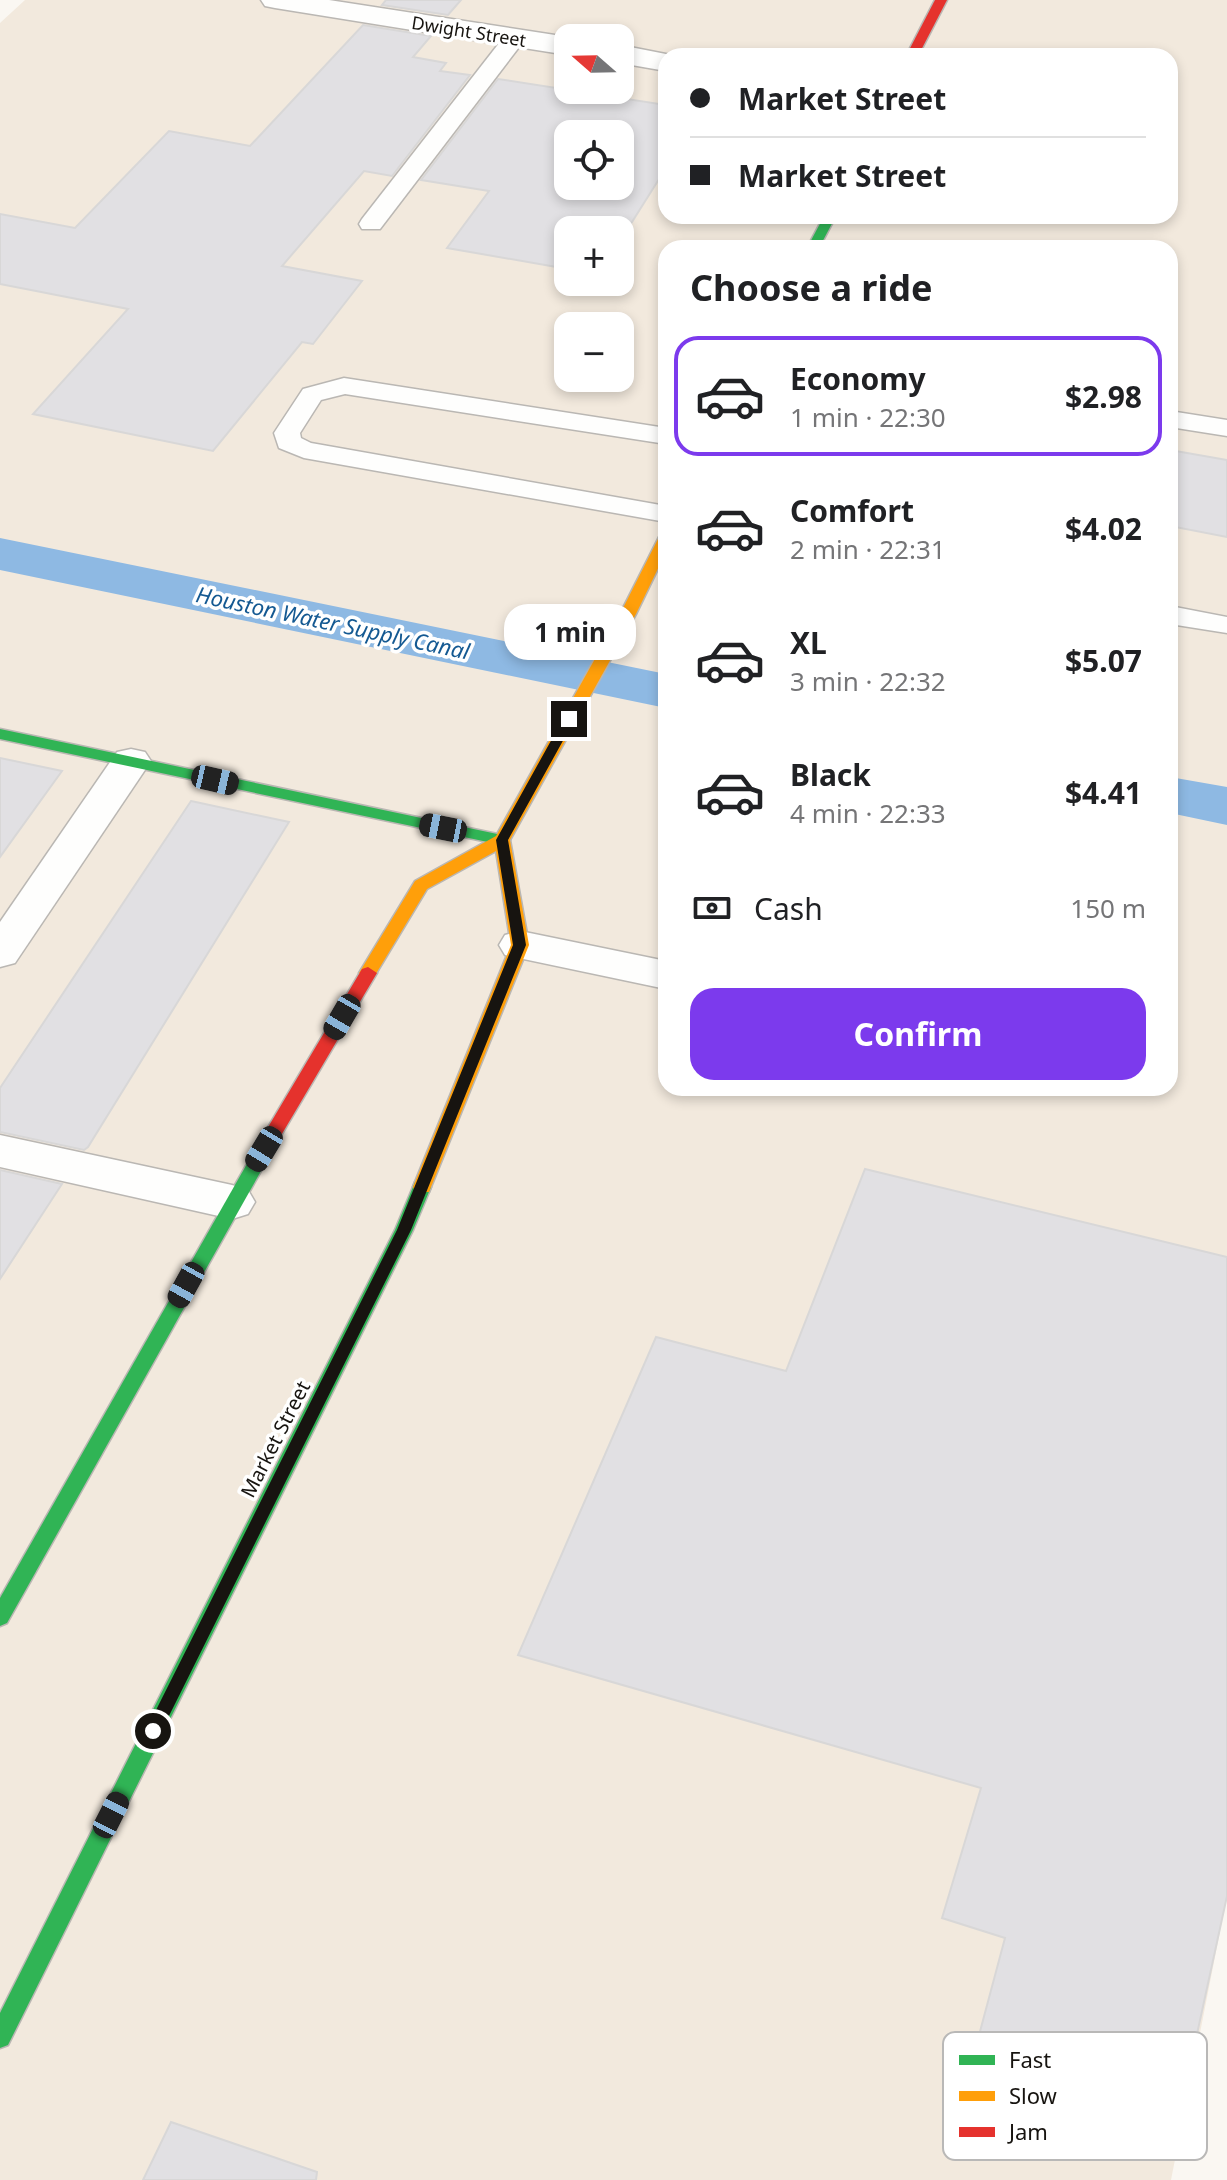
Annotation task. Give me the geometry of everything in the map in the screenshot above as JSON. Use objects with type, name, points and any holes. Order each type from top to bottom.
[{"type":"main road","points":[[916,48],[941,0]]},
{"type":"main road","points":[[0,1617],[232,1202],[421,885],[502,840],[628,614],[658,553]]},
{"type":"main road","points":[[0,734],[502,840]]},
{"type":"main road","points":[[502,840],[520,945]]},
{"type":"main road","name":"Market Street","points":[[0,2037],[404,1230],[520,945]]},
{"type":"street","name":"Dwight Street","points":[[275,0],[308,2],[554,44]]},
{"type":"street","points":[[634,56],[658,61]]},
{"type":"street","points":[[0,953],[131,761]]},
{"type":"street","points":[[520,945],[658,973]]},
{"type":"street","points":[[0,1151],[232,1202]]},
{"type":"lane","points":[[371,224],[515,38]]},
{"type":"lane","points":[[658,435],[344,386],[312,395],[287,433],[288,442],[304,450],[658,513]]},
{"type":"lane","points":[[1178,420],[1227,428]]},
{"type":"lane","points":[[1178,616],[1224,625]]},
{"type":"shaded area","points":[[25,0],[1227,0],[1227,1896],[1200,2032],[943,2032],[943,2160],[1175,2160],[1171,2180],[0,2180],[0,23]]},
{"type":"building","points":[[386,0],[461,0],[448,15],[382,5]]},
{"type":"building","points":[[363,25],[431,36],[413,57],[446,63],[440,71],[470,75],[392,176],[364,171],[282,266],[362,281],[313,344],[302,342],[213,451],[33,414],[128,309],[0,284],[0,214],[75,228],[169,131],[250,146]]},
{"type":"building","points":[[498,79],[554,88],[554,104],[634,104],[634,100],[658,104],[658,181],[634,219],[634,216],[554,216],[554,267],[447,248],[489,191],[421,180]]},
{"type":"building","points":[[1178,451],[1227,460],[1227,537],[1178,528]]},
{"type":"building","points":[[0,758],[62,771],[0,857]]},
{"type":"building","points":[[191,801],[289,822],[88,1147],[84,1150],[0,1132],[0,1088]]},
{"type":"building","points":[[865,1169],[1227,1257],[1227,1896],[1197,2032],[980,2032],[1005,1938],[942,1918],[981,1788],[518,1655],[656,1337],[786,1371]]},
{"type":"building","points":[[0,1170],[62,1184],[0,1279]]},
{"type":"building","points":[[171,2122],[317,2172],[316,2180],[143,2180]]},
{"type":"waterway","name":"Houston Water Supply Canal","points":[[0,554],[658,689]]},
{"type":"waterway","name":"Houston Water Supply Canal","points":[[1178,797],[1227,806]]},
{"type":"traffic: fast","points":[[817,240],[826,224]]},
{"type":"traffic: fast","points":[[0,734],[502,840]]},
{"type":"traffic: fast","points":[[0,1617],[270,1139]]},
{"type":"traffic: fast","points":[[0,2037],[404,1230],[422,1187]]},
{"type":"traffic: slow","points":[[368,973],[421,885],[502,840],[628,614],[658,553]]},
{"type":"traffic: slow","points":[[422,1187],[520,945],[502,840]]},
{"type":"traffic: jam","points":[[916,48],[941,0]]},
{"type":"traffic: jam","points":[[270,1139],[368,973]]},
{"type":"route","points":[[153,1731],[404,1230],[520,945],[502,840],[569,719]]}]
